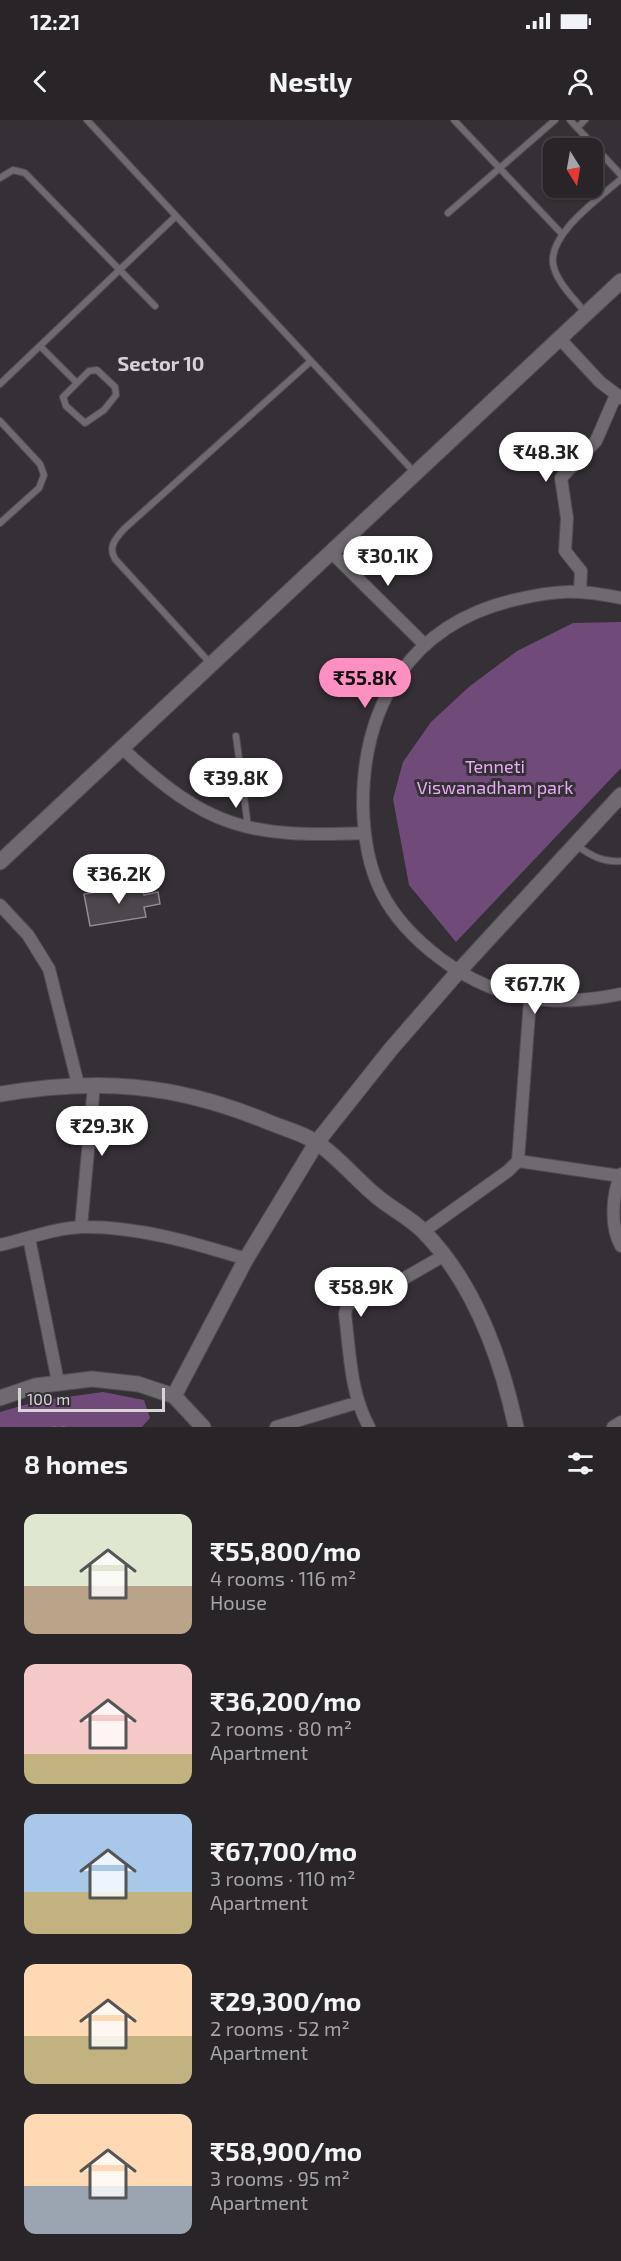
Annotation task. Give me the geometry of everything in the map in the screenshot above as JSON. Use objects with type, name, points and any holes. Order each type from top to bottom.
[{"type":"street","points":[[0,862],[621,281]]},
{"type":"street","points":[[561,339],[600,382],[619,396],[596,441],[561,478],[567,518],[565,551],[582,571],[580,591]]},
{"type":"street","points":[[331,552],[424,644]]},
{"type":"street","points":[[621,598],[580,591],[553,591],[492,605],[454,621],[424,644],[393,683],[371,731],[363,776],[364,833],[369,867],[389,910],[415,940],[458,972],[493,990],[530,1000],[592,1000],[621,994]]},
{"type":"street","points":[[122,748],[162,785],[186,801],[215,817],[248,829],[284,834],[364,833]]},
{"type":"street","points":[[174,1396],[246,1260],[316,1142],[391,1049],[458,972],[621,795]]},
{"type":"street","points":[[0,905],[28,935],[49,969],[78,1084]]},
{"type":"street","points":[[424,1232],[508,1171],[518,1161],[530,1000]]},
{"type":"street","points":[[0,1094],[78,1084],[158,1088],[202,1097],[316,1142],[380,1200],[424,1232],[443,1256],[479,1313],[497,1360],[516,1427]]},
{"type":"street","points":[[81,1227],[94,1085]]},
{"type":"street","points":[[518,1161],[621,1175],[614,1225],[621,1246]]},
{"type":"street","points":[[0,1245],[81,1227],[191,1242],[246,1260]]},
{"type":"street","points":[[29,1238],[58,1382]]},
{"type":"street","points":[[369,1427],[357,1403],[345,1314],[347,1305],[403,1279],[443,1256]]},
{"type":"street","points":[[0,1398],[58,1382],[92,1379],[138,1384],[174,1396],[202,1427]]},
{"type":"street","points":[[276,1427],[357,1403]]},
{"type":"street","points":[[613,1427],[621,1422]]},
{"type":"lane","points":[[87,120],[417,474]]},
{"type":"lane","points":[[454,120],[562,234]]},
{"type":"lane","points":[[448,213],[555,120]]},
{"type":"lane","points":[[570,120],[621,177],[562,234],[554,249],[554,269],[587,314]]},
{"type":"lane","points":[[577,128],[585,120]]},
{"type":"lane","points":[[0,178],[13,170],[25,173],[155,306]]},
{"type":"lane","points":[[0,384],[176,216]]},
{"type":"lane","points":[[40,346],[76,382]]},
{"type":"lane","points":[[213,665],[115,559],[111,549],[124,529],[311,361]]},
{"type":"lane","points":[[97,370],[115,387],[115,398],[92,420],[85,423],[66,406],[62,399],[76,382],[89,371],[97,370]]},
{"type":"lane","points":[[0,421],[40,464],[44,475],[39,488],[0,523]]},
{"type":"lane","points":[[236,736],[248,829]]},
{"type":"lane","points":[[576,845],[590,855],[603,860],[621,861]]},
{"type":"path","points":[[52,1427],[66,1427]]},
{"type":"green space","name":"Tenneti Viswanadham park","points":[[621,622],[621,768],[456,942],[409,885],[393,799],[403,762],[431,722],[470,686],[517,651],[573,623]]},
{"type":"green space","points":[[103,1392],[144,1400],[150,1418],[142,1427],[0,1427],[0,1412],[38,1401]]},
{"type":"building","points":[[142,884],[144,895],[158,892],[160,904],[144,907],[146,917],[90,926],[84,894]]},
{"type":"district","name":"Sector 10","points":[[161,364]]}]
